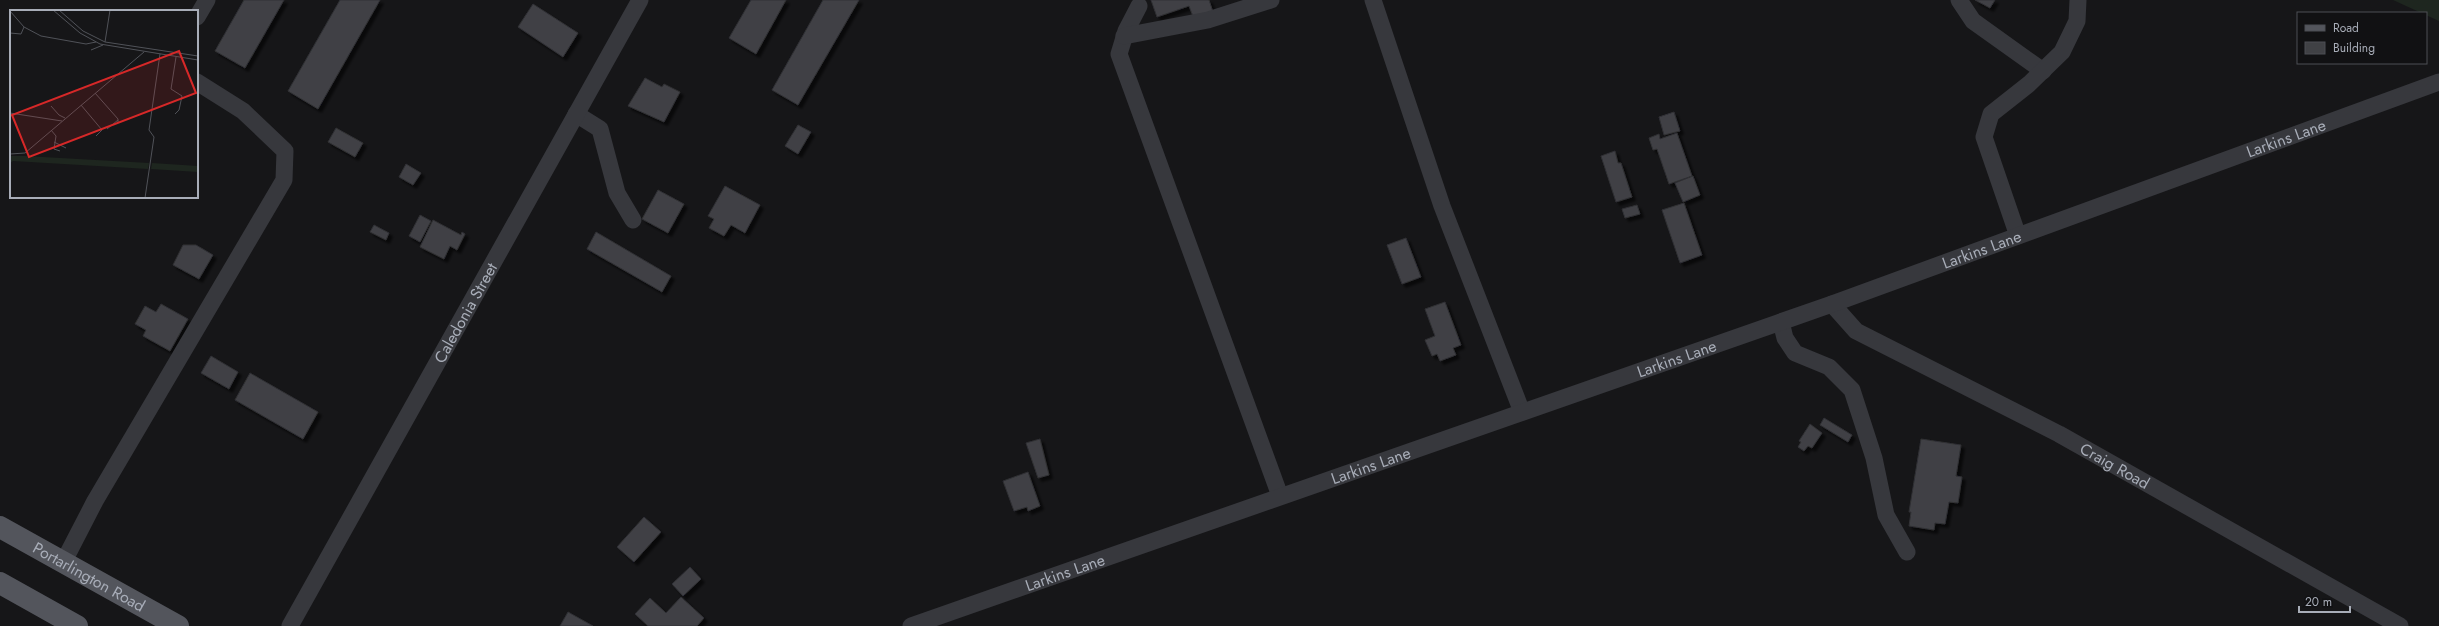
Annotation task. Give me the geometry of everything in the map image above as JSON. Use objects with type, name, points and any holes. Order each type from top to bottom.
[{"type":"main road","name":"Portarlington Road","points":[[0,527],[178,626]]},
{"type":"main road","points":[[0,583],[77,626]]},
{"type":"street","points":[[198,15],[207,0]]},
{"type":"street","name":"Caledonia Street","points":[[290,626],[640,0]]},
{"type":"street","points":[[1124,36],[1200,21],[1271,0]]},
{"type":"street","points":[[1373,0],[1442,206],[1522,412]]},
{"type":"street","points":[[1959,0],[1973,21],[2043,71]]},
{"type":"street","points":[[2018,236],[1984,137],[1991,114],[2043,71],[2062,52],[2077,21],[2078,0]]},
{"type":"street","points":[[1139,6],[1124,36],[1119,54],[1280,496]]},
{"type":"street","name":"Larkins Lane","points":[[911,626],[1832,304],[2439,82]]},
{"type":"street","points":[[64,563],[95,501],[284,180],[285,151],[243,111],[198,83]]},
{"type":"street","points":[[576,114],[600,129],[617,194],[633,220]]},
{"type":"street","name":"Craig Road","points":[[1832,304],[1856,331],[2059,434],[2400,626]]},
{"type":"street","points":[[1781,322],[1785,338],[1796,353],[1828,367],[1852,390],[1874,458],[1886,515],[1907,552]]},
{"type":"shaded area","points":[[2393,0],[2439,0],[2439,21],[2427,16],[2427,12],[2419,12]]},
{"type":"building","points":[[244,0],[284,0],[245,68],[215,51]]},
{"type":"building","points":[[340,0],[380,0],[318,109],[288,91]]},
{"type":"building","points":[[751,0],[786,0],[756,54],[729,38]]},
{"type":"building","points":[[823,0],[859,0],[798,105],[772,90]]},
{"type":"building","points":[[1151,0],[1209,0],[1213,12],[1194,19],[1189,6],[1157,17]]},
{"type":"building","points":[[1975,0],[1995,0],[1990,8]]},
{"type":"building","points":[[533,4],[578,33],[563,57],[518,27]]},
{"type":"building","points":[[645,78],[662,87],[664,84],[680,92],[664,122],[628,106]]},
{"type":"building","points":[[1674,112],[1680,131],[1664,135],[1659,117]]},
{"type":"building","points":[[798,125],[811,132],[798,154],[785,146]]},
{"type":"building","points":[[336,128],[363,143],[355,157],[328,142]]},
{"type":"building","points":[[1677,133],[1692,176],[1669,184],[1657,149],[1653,150],[1649,138],[1659,134],[1660,139]]},
{"type":"building","points":[[1615,151],[1618,163],[1621,163],[1632,197],[1616,202],[1601,156]]},
{"type":"building","points":[[406,164],[421,173],[413,185],[399,177]]},
{"type":"building","points":[[1693,176],[1700,195],[1683,202],[1675,183]]},
{"type":"building","points":[[725,186],[760,205],[745,233],[731,225],[724,236],[709,228],[714,219],[708,216]]},
{"type":"building","points":[[658,190],[684,204],[668,233],[642,219]]},
{"type":"building","points":[[1684,203],[1702,255],[1680,263],[1662,210]]},
{"type":"building","points":[[1637,205],[1640,214],[1625,218],[1622,209]]},
{"type":"building","points":[[420,215],[431,221],[420,242],[409,236]]},
{"type":"building","points":[[433,220],[461,235],[462,232],[465,234],[457,250],[450,246],[444,259],[420,247]]},
{"type":"building","points":[[374,225],[389,233],[386,240],[370,232]]},
{"type":"building","points":[[596,232],[671,276],[662,292],[587,249]]},
{"type":"building","points":[[1406,238],[1421,277],[1402,284],[1387,245]]},
{"type":"building","points":[[183,245],[196,245],[213,255],[199,279],[173,265]]},
{"type":"building","points":[[1445,302],[1461,345],[1453,348],[1456,355],[1440,361],[1437,354],[1432,356],[1425,340],[1435,336],[1425,309]]},
{"type":"building","points":[[161,304],[188,319],[170,351],[143,336],[146,330],[135,324],[145,306],[156,312]]},
{"type":"building","points":[[211,356],[238,372],[229,389],[201,373]]},
{"type":"building","points":[[250,373],[318,412],[303,439],[235,400]]},
{"type":"building","points":[[1824,418],[1852,435],[1848,442],[1820,425]]},
{"type":"building","points":[[1810,424],[1822,433],[1812,448],[1808,446],[1804,451],[1798,447],[1801,442],[1799,441]]},
{"type":"building","points":[[1040,439],[1049,475],[1038,478],[1026,443]]},
{"type":"building","points":[[1921,439],[1961,445],[1956,476],[1962,477],[1958,503],[1949,502],[1945,524],[1935,523],[1934,530],[1909,526],[1911,512],[1909,512]]},
{"type":"building","points":[[1028,472],[1040,506],[1028,511],[1027,507],[1014,511],[1003,481]]},
{"type":"building","points":[[644,517],[661,532],[634,562],[617,547]]},
{"type":"building","points":[[690,567],[701,579],[683,596],[672,584]]},
{"type":"building","points":[[681,597],[704,618],[697,626],[648,626],[635,614],[650,598],[666,613]]},
{"type":"building","points":[[568,612],[593,626],[560,626]]}]
